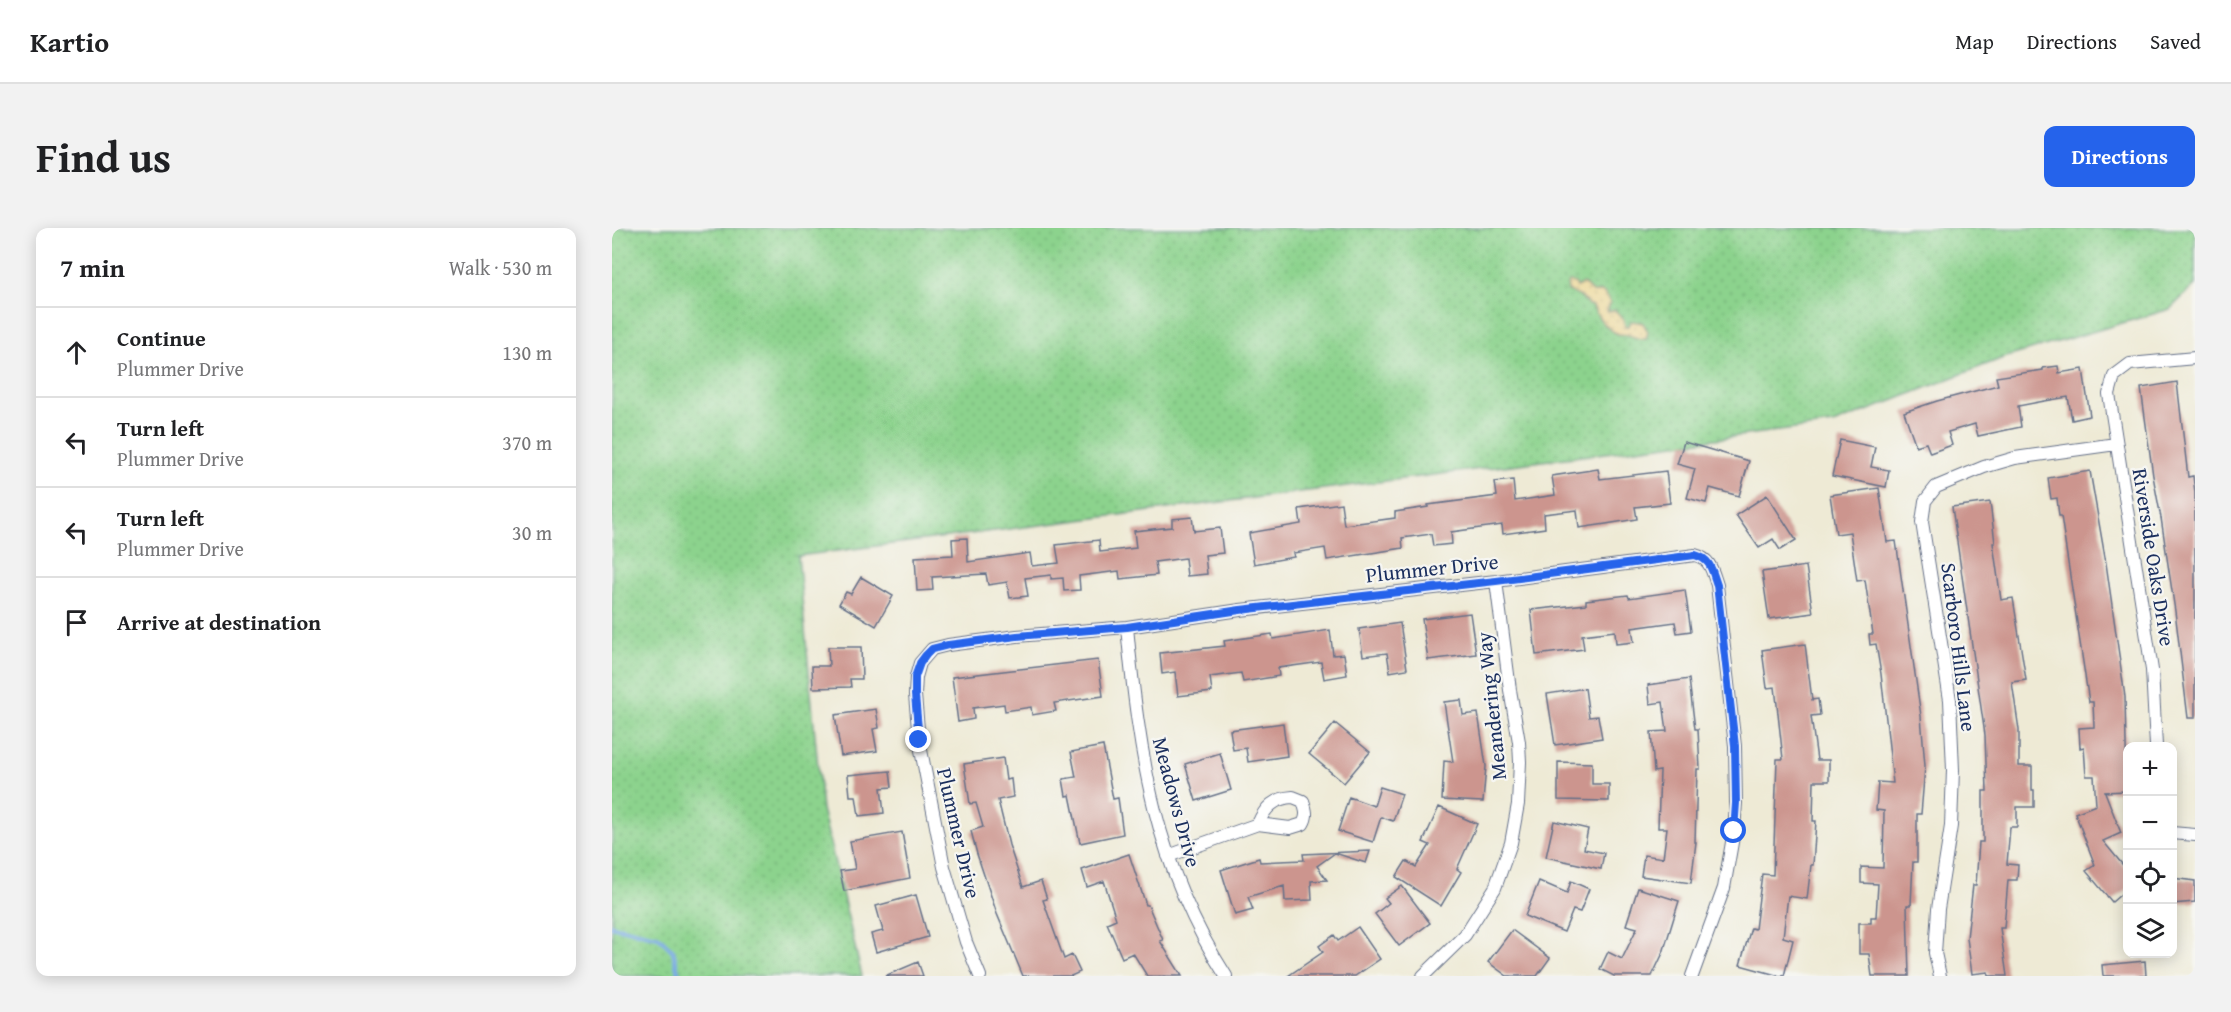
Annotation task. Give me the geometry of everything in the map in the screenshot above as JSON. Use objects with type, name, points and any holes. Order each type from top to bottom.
[{"type":"street","name":"Riverside Oaks Drive","points":[[2156,742],[2152,670],[2109,394],[2114,376],[2130,364],[2195,358]]},
{"type":"street","name":"Scarboro Hills Lane","points":[[1940,976],[1935,952],[1938,909],[1951,826],[1953,770],[1950,700],[1922,522],[1925,501],[1936,487],[1984,467],[2015,458],[2116,444]]},
{"type":"street","name":"Plummer Drive","points":[[980,976],[966,942],[944,867],[919,740],[915,677],[920,663],[932,649],[1017,636],[1127,627],[1240,610],[1496,581],[1683,556],[1704,557],[1710,564],[1717,585],[1735,746],[1734,831],[1724,888],[1692,976]]},
{"type":"street","name":"Meandering Way","points":[[1423,976],[1464,935],[1495,888],[1511,843],[1516,814],[1520,752],[1496,581]]},
{"type":"street","name":"Meadows Drive","points":[[1127,627],[1139,742],[1148,788],[1168,856],[1188,908],[1207,947],[1226,976]]},
{"type":"street","points":[[1168,856],[1258,824]]},
{"type":"street","points":[[2177,833],[2195,835]]},
{"type":"green space","points":[[612,228],[2195,228],[2195,285],[2170,309],[2003,358],[1833,424],[798,556],[822,809],[862,976],[612,976]]},
{"type":"sand","points":[[1569,282],[1575,283],[1577,287],[1583,283],[1592,292],[1604,293],[1610,303],[1607,312],[1615,310],[1624,320],[1625,326],[1632,321],[1643,323],[1648,332],[1646,339],[1618,334],[1610,329],[1593,306],[1568,291]]},
{"type":"building","points":[[2058,366],[2059,373],[2083,369],[2090,416],[2072,420],[2068,397],[2018,406],[2021,427],[1978,436],[1975,424],[1948,432],[1952,445],[1930,453],[1926,443],[1916,446],[1904,412],[1998,385],[1996,377]]},
{"type":"building","points":[[2177,382],[2188,477],[2193,476],[2195,493],[2195,718],[2188,718],[2175,611],[2141,388]]},
{"type":"building","points":[[1840,440],[1875,447],[1871,467],[1889,470],[1886,487],[1832,476]]},
{"type":"building","points":[[1684,442],[1749,461],[1739,496],[1710,488],[1706,503],[1687,498],[1695,469],[1677,464]]},
{"type":"building","points":[[1598,469],[1600,479],[1666,471],[1670,503],[1635,507],[1637,519],[1579,528],[1577,510],[1544,514],[1545,528],[1503,534],[1502,525],[1451,532],[1452,544],[1433,546],[1431,534],[1402,538],[1403,548],[1327,560],[1325,548],[1293,553],[1294,557],[1254,564],[1249,533],[1301,524],[1299,509],[1341,503],[1344,525],[1395,518],[1395,512],[1428,507],[1428,505],[1497,496],[1495,482],[1513,480],[1515,501],[1555,495],[1552,476]]},
{"type":"building","points":[[2090,471],[2106,563],[2125,697],[2126,742],[2123,742],[2123,791],[2105,792],[2121,833],[2103,841],[2123,865],[2123,892],[2112,902],[2086,871],[2095,865],[2075,813],[2096,805],[2094,776],[2086,776],[2084,747],[2080,748],[2079,728],[2094,727],[2093,702],[2089,702],[2061,516],[2059,516],[2057,498],[2051,499],[2048,478]]},
{"type":"building","points":[[1879,488],[1887,542],[1896,541],[1921,716],[1925,766],[1921,814],[1917,814],[1917,862],[1913,862],[1911,905],[1907,905],[1909,976],[1872,976],[1869,954],[1859,954],[1859,923],[1871,923],[1871,917],[1876,917],[1878,884],[1861,883],[1861,867],[1883,868],[1884,811],[1876,810],[1878,782],[1893,783],[1876,644],[1870,645],[1869,634],[1873,634],[1865,580],[1857,581],[1850,532],[1836,534],[1830,495]]},
{"type":"building","points":[[1767,495],[1796,540],[1780,550],[1773,539],[1759,548],[1736,515]]},
{"type":"building","points":[[1990,502],[2001,600],[2013,598],[2026,680],[2012,682],[2019,730],[2019,766],[2032,766],[2032,790],[2034,790],[2034,807],[2017,807],[2017,827],[2010,827],[2007,864],[2018,865],[2017,880],[2008,880],[2004,928],[2000,928],[2007,976],[1989,976],[1988,972],[1972,974],[1967,938],[1973,885],[1976,885],[1979,842],[1983,842],[1983,791],[1987,791],[1985,735],[1952,507]]},
{"type":"building","points":[[1192,517],[1194,531],[1220,528],[1223,553],[1205,555],[1207,574],[1187,576],[1185,558],[1155,562],[1157,575],[1120,579],[1119,571],[1079,576],[1080,590],[1064,591],[1063,578],[1051,579],[1051,575],[1025,578],[1028,596],[1010,598],[1007,582],[988,585],[986,574],[932,577],[933,590],[917,591],[915,557],[953,555],[952,539],[967,538],[968,562],[1030,553],[1032,566],[1059,563],[1056,545],[1099,540],[1100,552],[1136,548],[1134,531],[1172,527],[1172,519]]},
{"type":"building","points":[[1806,566],[1813,613],[1769,619],[1762,572]]},
{"type":"building","points":[[861,577],[893,596],[876,626],[839,604],[846,592],[851,594]]},
{"type":"building","points":[[1685,590],[1691,631],[1677,633],[1675,622],[1632,628],[1634,642],[1616,644],[1615,631],[1582,635],[1584,649],[1536,655],[1531,610],[1586,604],[1586,600],[1628,595],[1629,598]]},
{"type":"building","points":[[1470,613],[1476,654],[1428,660],[1422,619]]},
{"type":"building","points":[[1400,623],[1407,669],[1390,672],[1387,653],[1363,656],[1359,629]]},
{"type":"building","points":[[1330,630],[1333,655],[1344,654],[1347,675],[1324,679],[1321,662],[1278,668],[1279,676],[1243,682],[1241,673],[1210,677],[1212,692],[1178,696],[1175,672],[1162,674],[1160,653],[1225,646],[1224,641],[1272,634],[1273,639]]},
{"type":"building","points":[[1805,644],[1812,700],[1818,699],[1820,715],[1811,716],[1817,760],[1829,760],[1829,781],[1814,781],[1813,821],[1816,821],[1813,865],[1811,865],[1807,899],[1788,896],[1783,937],[1793,940],[1784,976],[1780,976],[1740,965],[1751,928],[1755,929],[1762,874],[1773,875],[1777,759],[1783,759],[1775,687],[1767,688],[1762,650]]},
{"type":"building","points":[[828,647],[861,647],[862,679],[850,679],[851,687],[813,688],[812,666],[829,666]]},
{"type":"building","points":[[1098,660],[1103,696],[1054,703],[1056,711],[1032,715],[1031,707],[1005,711],[1004,704],[973,708],[974,719],[958,722],[952,677]]},
{"type":"building","points":[[1689,679],[1695,729],[1698,729],[1700,769],[1697,769],[1696,842],[1691,883],[1641,876],[1644,855],[1663,858],[1667,828],[1658,828],[1660,771],[1654,772],[1651,732],[1667,731],[1663,702],[1650,704],[1648,685]]},
{"type":"building","points":[[1585,688],[1589,717],[1598,716],[1602,738],[1555,745],[1547,694]]},
{"type":"building","points":[[1461,700],[1463,715],[1478,713],[1486,766],[1483,802],[1442,800],[1444,761],[1453,762],[1444,702]]},
{"type":"building","points":[[876,709],[879,728],[873,729],[877,751],[841,756],[835,715]]},
{"type":"building","points":[[1283,723],[1287,756],[1248,762],[1246,748],[1233,750],[1230,730]]},
{"type":"building","points":[[1335,723],[1370,752],[1344,783],[1309,754]]},
{"type":"building","points":[[1103,746],[1113,799],[1118,798],[1123,834],[1080,843],[1070,795],[1066,796],[1063,779],[1076,777],[1071,752]]},
{"type":"building","points":[[1220,753],[1231,790],[1196,801],[1185,764]]},
{"type":"building","points":[[1003,758],[1006,780],[1011,779],[1013,797],[998,800],[1009,845],[1023,887],[1041,881],[1047,899],[1043,900],[1064,959],[1072,955],[1080,972],[1071,976],[1023,976],[997,914],[977,854],[971,831],[983,827],[976,803],[970,804],[964,764]]},
{"type":"building","points":[[1558,762],[1592,763],[1592,784],[1609,784],[1609,801],[1558,800]]},
{"type":"building","points":[[890,771],[892,787],[881,788],[884,813],[859,816],[856,796],[850,796],[848,775]]},
{"type":"building","points":[[1380,787],[1402,794],[1393,821],[1381,817],[1373,842],[1338,831],[1349,797],[1374,806]]},
{"type":"building","points":[[1439,807],[1477,824],[1457,869],[1461,872],[1441,906],[1396,877],[1406,861],[1416,867],[1430,845],[1423,842]]},
{"type":"building","points":[[1554,821],[1588,829],[1584,849],[1604,853],[1601,869],[1546,857]]},
{"type":"building","points":[[902,832],[910,878],[844,891],[840,871],[855,869],[850,841]]},
{"type":"building","points":[[1370,851],[1366,863],[1335,853],[1317,866],[1327,880],[1311,881],[1312,900],[1285,901],[1284,886],[1248,897],[1253,910],[1235,915],[1221,870],[1259,858],[1260,862],[1304,860],[1303,854]]},
{"type":"building","points":[[1129,854],[1146,905],[1163,940],[1160,941],[1182,976],[1147,976],[1133,953],[1122,958],[1107,923],[1116,919],[1104,881],[1087,887],[1082,870]]},
{"type":"building","points":[[2177,879],[2195,881],[2195,902],[2177,904]]},
{"type":"building","points":[[1539,881],[1567,893],[1571,881],[1589,889],[1580,912],[1573,910],[1564,932],[1525,916]]},
{"type":"building","points":[[1402,886],[1430,923],[1399,946],[1375,914],[1389,903],[1385,898]]},
{"type":"building","points":[[1638,888],[1679,901],[1663,953],[1652,976],[1614,976],[1600,969],[1608,952],[1622,959],[1637,928],[1626,925]]},
{"type":"building","points":[[916,895],[928,937],[876,952],[871,934],[883,931],[876,906]]},
{"type":"building","points":[[1358,927],[1380,959],[1355,976],[1288,976],[1323,952],[1319,946],[1334,935],[1338,941]]},
{"type":"building","points":[[1512,930],[1550,958],[1537,976],[1507,976],[1488,962]]},
{"type":"building","points":[[2145,961],[2146,976],[2103,976],[2102,965]]},
{"type":"building","points":[[918,962],[923,976],[885,976]]},
{"type":"waterway","points":[[612,926],[659,937],[673,951],[679,976]]},
{"type":"route","points":[[919,740],[915,677],[920,663],[932,649],[948,645],[1017,636],[1127,627],[1240,610],[1452,587],[1695,555],[1704,557],[1710,564],[1717,585],[1735,746],[1734,831]]}]
